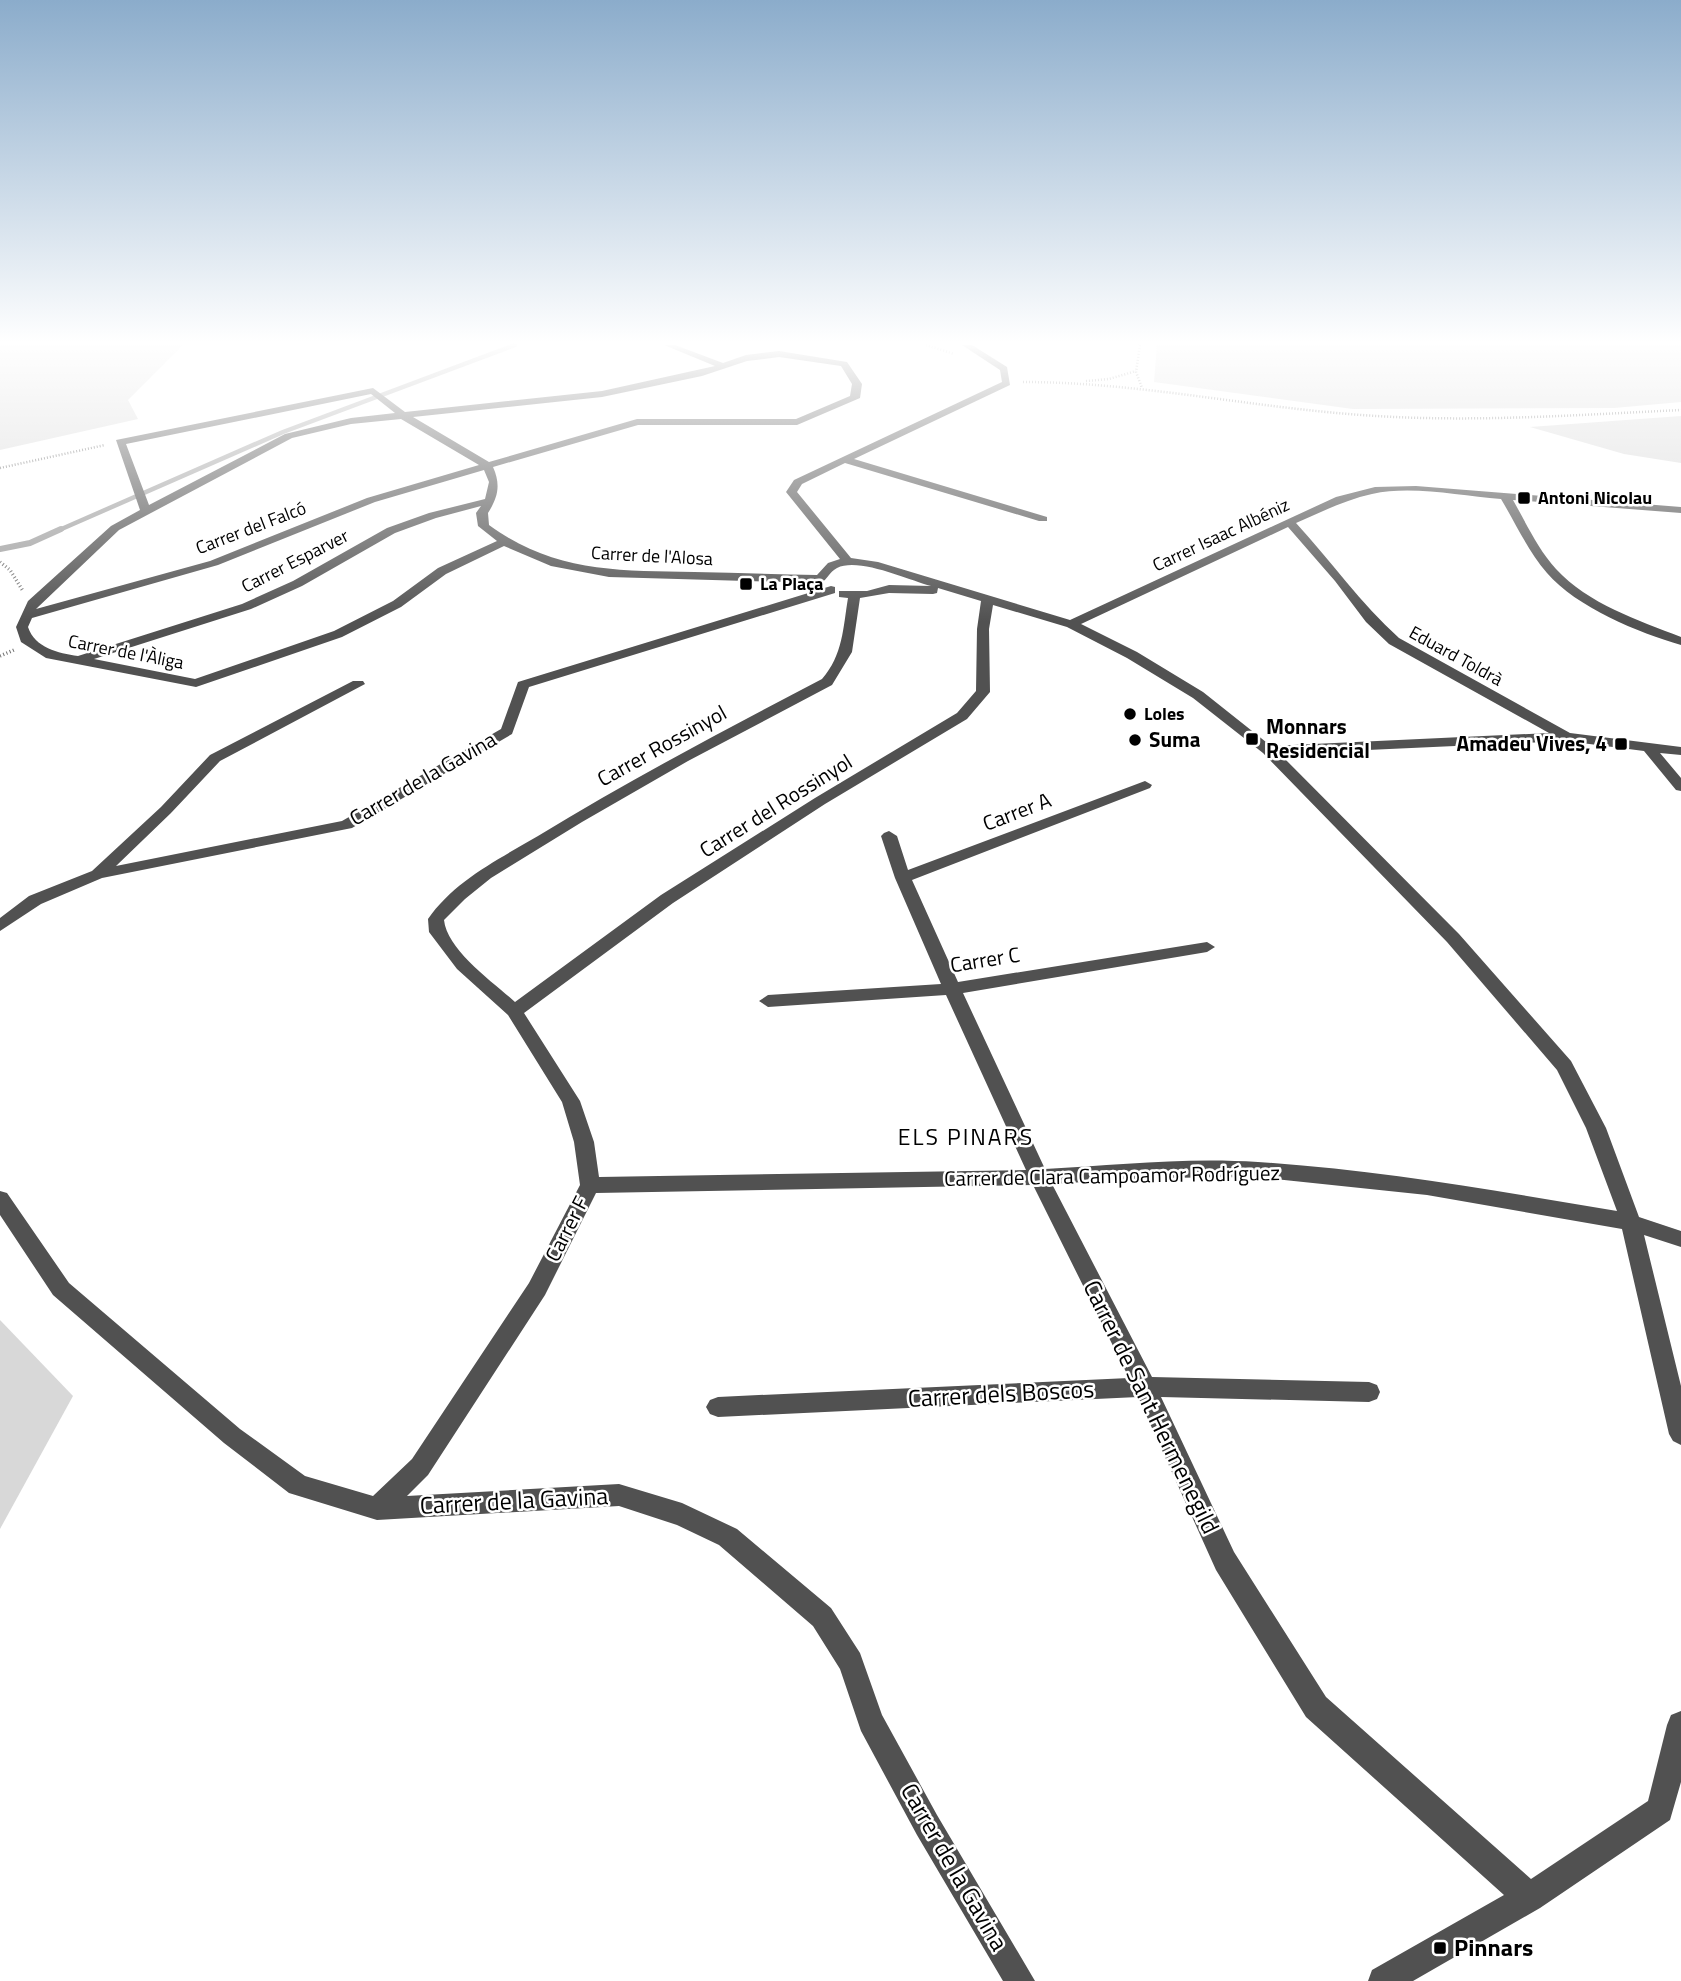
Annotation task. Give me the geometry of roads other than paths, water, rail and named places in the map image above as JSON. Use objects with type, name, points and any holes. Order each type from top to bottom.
[{"type":"street","points":[[142,500],[120,442],[144,437]]},
{"type":"street","points":[[25,616],[32,604],[142,500],[286,437]]},
{"type":"street","points":[[440,437],[487,465]]},
{"type":"street","name":"Carrer del Falcó","points":[[25,616],[214,563],[371,500],[583,437]]},
{"type":"street","points":[[848,562],[791,492],[799,482],[892,437]]},
{"type":"street","points":[[845,460],[1043,519]]},
{"type":"street","name":"Carrer de l'Alosa","points":[[487,465],[494,482],[489,502],[482,513],[484,526],[502,543],[540,561],[619,575],[826,585],[854,596]]},
{"type":"street","name":"Carrer Isaac Albéniz","points":[[1071,624],[1340,499],[1375,490],[1416,489],[1681,510]]},
{"type":"street","points":[[1505,496],[1543,560],[1558,578],[1577,593],[1623,618],[1681,641]]},
{"type":"street","name":"Carrer Esparver","points":[[75,662],[125,644],[194,625],[272,597],[394,530],[446,510],[489,502]]},
{"type":"street","name":"Eduard Toldrà","points":[[1290,523],[1339,578],[1370,619],[1394,641],[1566,737]]},
{"type":"street","name":"Carrer de l'Àliga","points":[[25,616],[22,627],[26,639],[51,655],[75,662],[196,683],[338,634],[397,604],[442,570],[502,543]]},
{"type":"street","points":[[826,585],[828,569],[848,562],[873,564],[1071,624],[1132,655],[1187,688],[1268,750],[1452,938],[1564,1066],[1596,1129],[1631,1222],[1681,1434]]},
{"type":"street","points":[[889,589],[896,578],[892,571]]},
{"type":"street","name":"Carrer de la Gavina","points":[[0,926],[34,900],[98,873],[347,825],[507,731],[523,685],[826,585]]},
{"type":"street","points":[[854,596],[867,596],[889,589],[953,590]]},
{"type":"street","name":"Carrer Rossinyol","points":[[445,908],[476,881],[579,817],[684,755],[827,682],[841,668],[848,652],[854,596]]},
{"type":"street","name":"Carrer del Rossinyol","points":[[514,1011],[667,899],[820,801],[962,716],[983,692],[983,629],[988,599]]},
{"type":"street","name":"Carrer de la Gavina","points":[[98,873],[166,810],[215,758],[358,684]]},
{"type":"street","points":[[1268,750],[1566,737],[1681,751]]},
{"type":"street","points":[[1648,747],[1681,787]]},
{"type":"street","name":"Carrer A","points":[[903,878],[1145,785]]},
{"type":"street","name":"Carrer de Sant Hermenegild","points":[[889,836],[903,878],[1039,1177],[1145,1387],[1225,1561],[1316,1707],[1529,1897]]},
{"type":"street","name":"Carrer F","points":[[377,1509],[420,1467],[537,1289],[590,1185],[584,1142],[571,1101],[514,1011],[463,965],[437,932],[436,919],[445,908]]},
{"type":"street","name":"Carrer C","points":[[768,1002],[952,989],[1207,947]]},
{"type":"street","name":"Carrer de Clara Campoamor Rodríguez","points":[[590,1185],[1039,1177],[1149,1170],[1256,1169],[1427,1187],[1631,1222],[1681,1238]]},
{"type":"street","name":"Carrer de la Gavina","points":[[0,1199],[61,1289],[232,1436],[298,1485],[377,1509],[620,1495],[682,1515],[728,1537],[822,1617],[851,1662],[871,1720],[927,1825],[1020,1981]]},
{"type":"street","name":"Carrer dels Boscos","points":[[718,1407],[1145,1387],[1369,1392]]},
{"type":"street","points":[[1383,1981],[1529,1897],[1660,1810],[1681,1725]]},
{"type":"waterway","points":[[57,531],[271,437]]},
{"type":"waterway","points":[[0,549],[30,543],[61,529]]},
{"type":"place","name":"Antoni Nicolau","points":[[1524,498]]},
{"type":"place","name":"La Plaça","points":[[746,584]]},
{"type":"place","name":"Loles","points":[[1130,714]]},
{"type":"place","name":"Monnars Residencial","points":[[1252,739]]},
{"type":"place","name":"Suma","points":[[1135,740]]},
{"type":"place","name":"Amadeu Vives, 4","points":[[1621,744]]},
{"type":"place","name":"Pinnars","points":[[1440,1948]]},
{"type":"district","name":"ELS PINARS","points":[[966,1137]]}]
